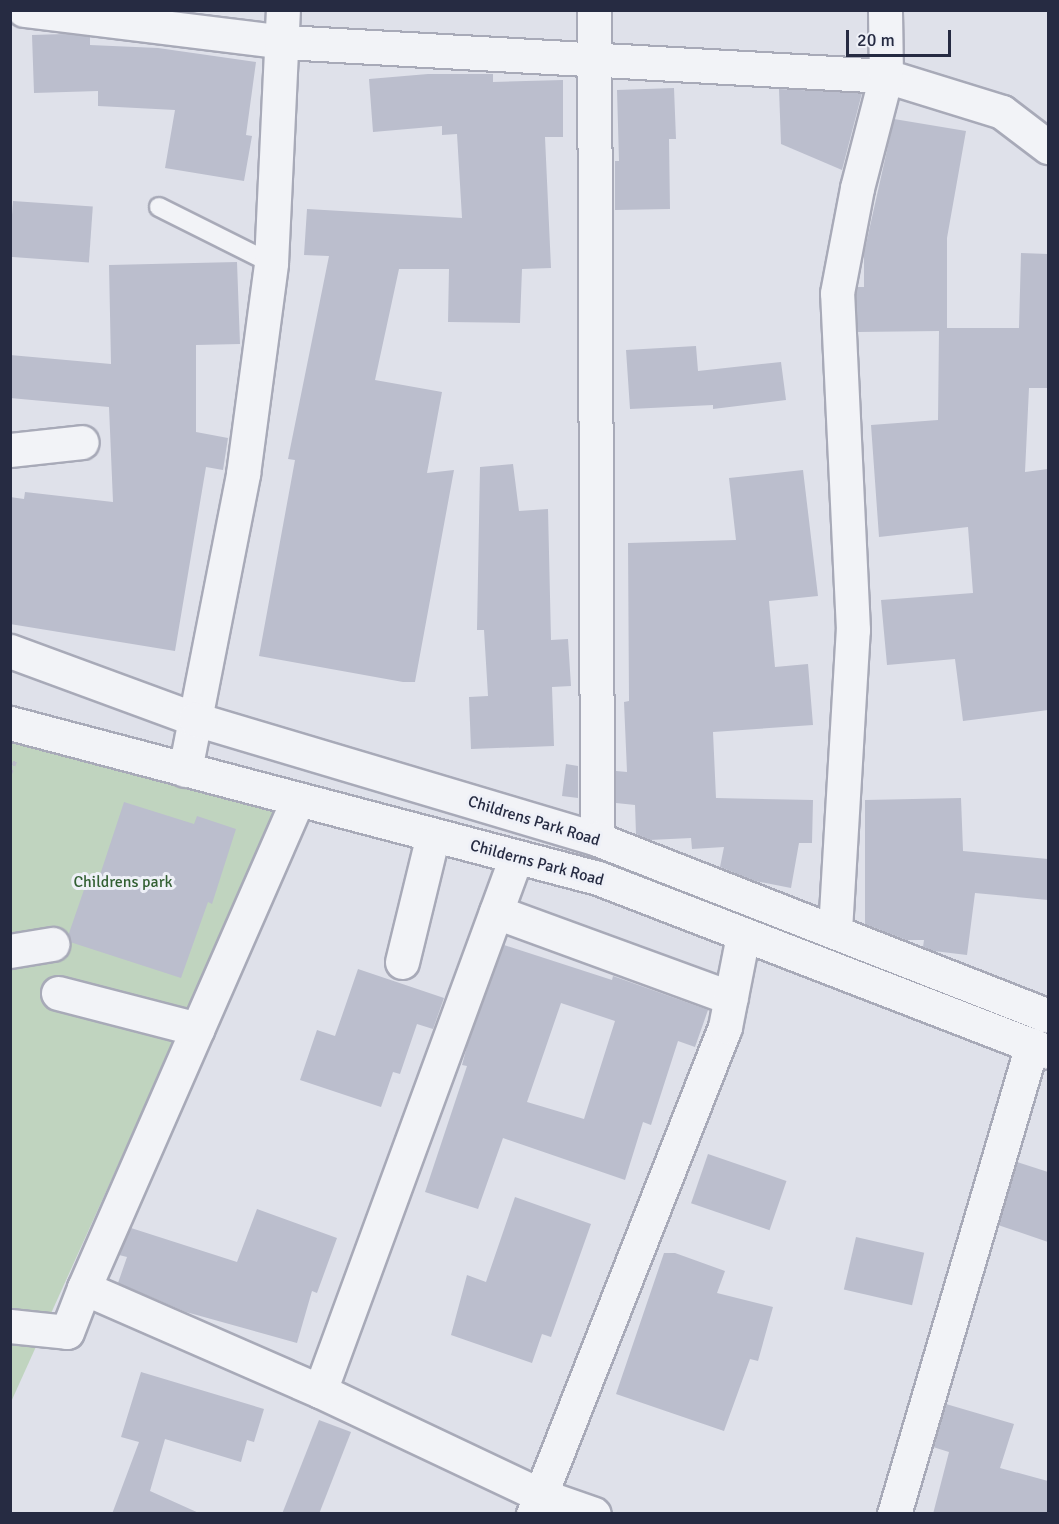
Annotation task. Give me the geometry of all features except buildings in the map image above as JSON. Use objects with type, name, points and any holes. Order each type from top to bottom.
[{"type":"street","points":[[24,10],[283,26],[596,60],[886,76],[1002,112],[1048,147]]},
{"type":"street","points":[[594,10],[596,60],[597,839]]},
{"type":"street","points":[[835,930],[853,630],[837,293],[856,188],[886,76],[885,10]]},
{"type":"street","points":[[185,770],[243,474],[271,263],[283,26]]},
{"type":"street","points":[[10,450],[82,442]]},
{"type":"street","name":"Childrens Park Road","points":[[10,651],[195,719],[597,839],[835,930],[1048,1016]]},
{"type":"street","name":"Childerns Park Road","points":[[10,723],[598,878],[1040,1048]]},
{"type":"street","points":[[10,1326],[67,1332],[84,1288],[298,800]]},
{"type":"street","points":[[402,962],[433,835]]},
{"type":"street","points":[[320,1391],[516,857]]},
{"type":"street","points":[[496,912],[731,998]]},
{"type":"street","points":[[537,1504],[725,1027],[743,935]]},
{"type":"street","points":[[10,951],[52,944]]},
{"type":"street","points":[[58,993],[197,1029]]},
{"type":"street","points":[[894,1514],[1040,1048]]},
{"type":"street","points":[[84,1288],[320,1391],[537,1504],[594,1514]]},
{"type":"lane","points":[[159,207],[271,263]]},
{"type":"green space","name":"Childrens park","points":[[11,740],[282,802],[11,1402]]}]
